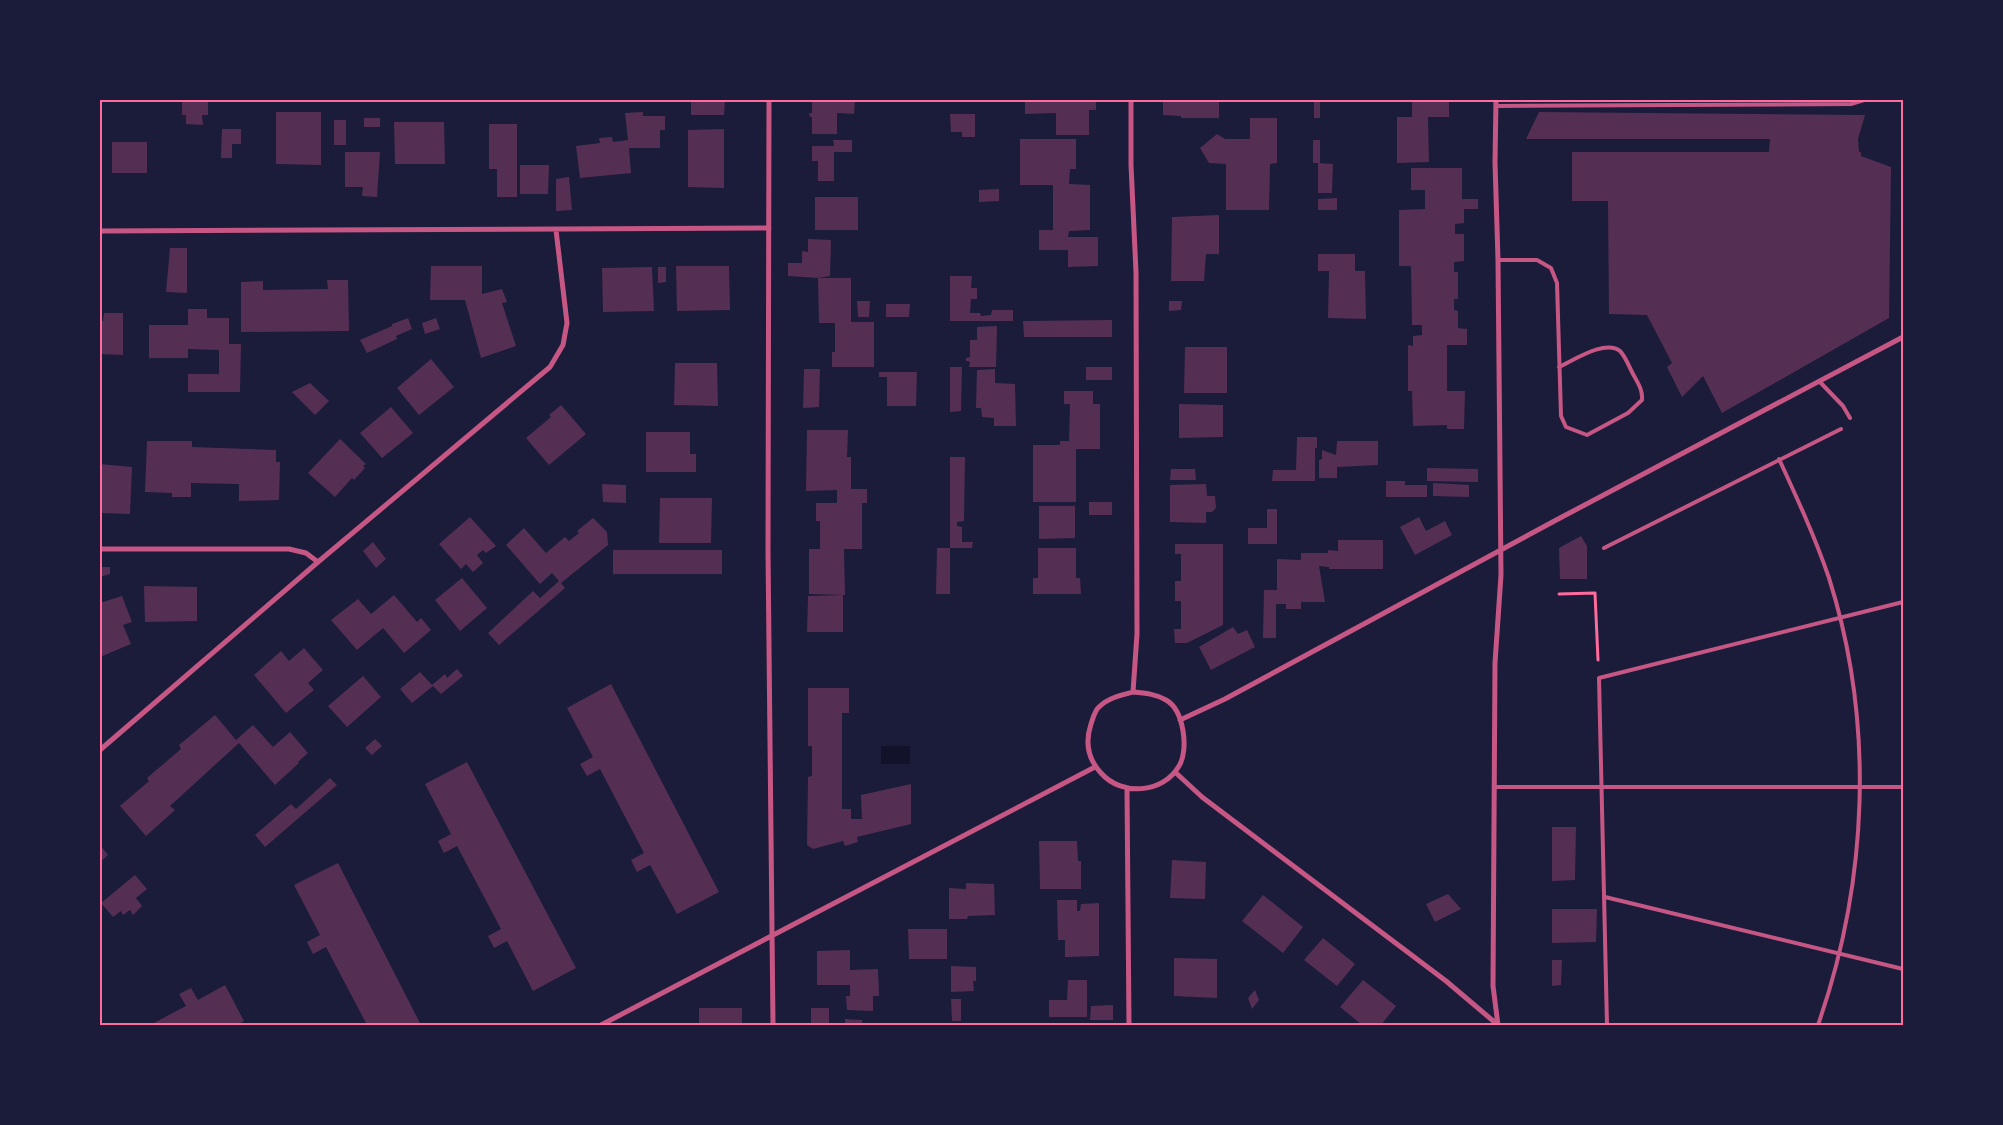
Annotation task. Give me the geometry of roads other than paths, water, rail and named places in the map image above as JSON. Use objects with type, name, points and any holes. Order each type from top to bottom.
[{"type":"street","points":[[769,100],[768,551],[773,1025]]},
{"type":"street","points":[[1131,100],[1131,165],[1136,282],[1137,634],[1133,692]]},
{"type":"street","points":[[1496,103],[1494,162],[1498,260],[1501,551],[1495,664],[1493,986],[1498,1025]]},
{"type":"street","points":[[100,231],[769,228]]},
{"type":"street","points":[[100,750],[318,562],[550,367],[564,345],[567,323],[556,230]]},
{"type":"street","points":[[1180,720],[1225,699],[1903,337]]},
{"type":"street","points":[[100,550],[289,549],[306,553],[318,562]]},
{"type":"street","points":[[1133,692],[1151,693],[1168,701],[1180,720],[1184,735],[1181,764],[1175,772],[1161,783],[1142,789],[1128,789],[1107,780],[1095,767],[1089,756],[1087,737],[1098,707],[1114,697],[1133,692]]},
{"type":"street","points":[[601,1025],[1095,767]]},
{"type":"street","points":[[1175,772],[1202,797],[1446,981],[1498,1025]]},
{"type":"street","points":[[1128,789],[1129,1025]]},
{"type":"lane","points":[[1496,103],[1851,104],[1864,100]]},
{"type":"lane","points":[[1498,260],[1537,260],[1551,268],[1557,283],[1561,416],[1566,427],[1587,435],[1628,414],[1642,400],[1643,391],[1621,352],[1614,348],[1598,349],[1560,367]]},
{"type":"lane","points":[[1819,381],[1843,406],[1850,418]]},
{"type":"lane","points":[[1604,548],[1841,429]]},
{"type":"lane","points":[[1780,459],[1812,533],[1840,617],[1849,654],[1854,691],[1861,787],[1854,876],[1840,954],[1818,1025]]},
{"type":"lane","points":[[1607,1025],[1599,678],[1903,602]]},
{"type":"lane","points":[[1495,787],[1903,787]]},
{"type":"lane","points":[[1605,897],[1903,969]]}]
